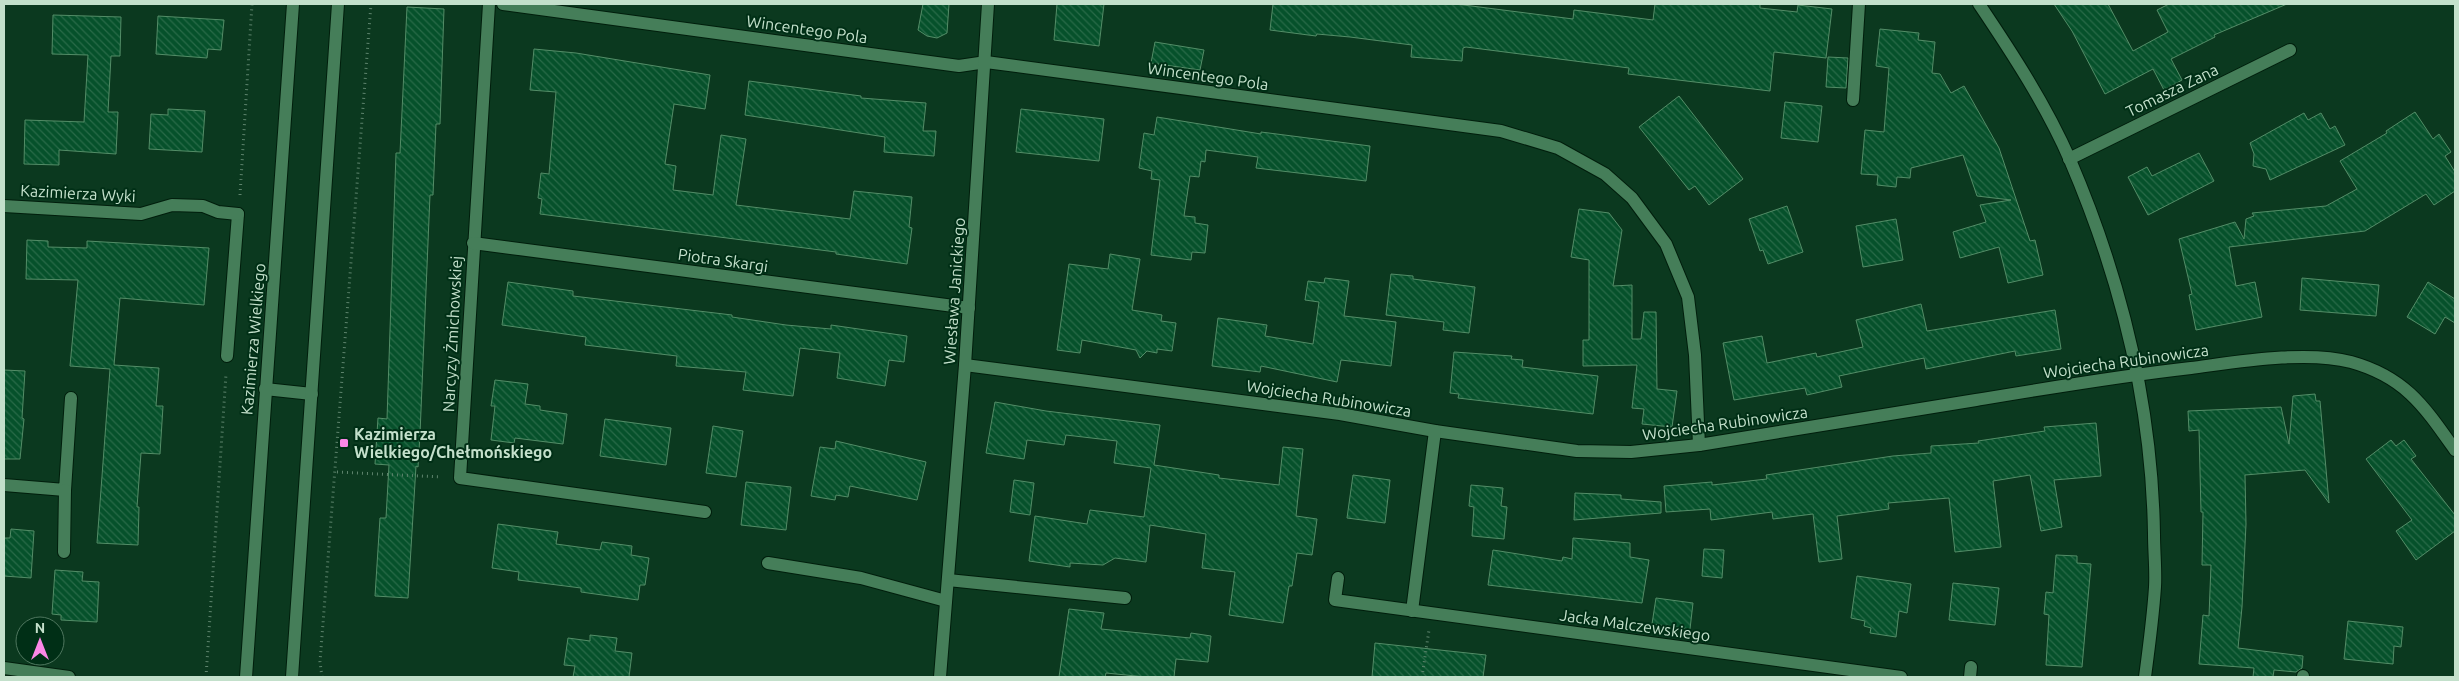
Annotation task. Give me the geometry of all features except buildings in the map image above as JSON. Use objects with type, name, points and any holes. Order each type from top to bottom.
[{"type":"street","name":"Kazimierza Wielkiego","points":[[246,677],[293,4]]},
{"type":"street","points":[[292,677],[338,4]]},
{"type":"street","name":"Narcyzy Żmichowskiej","points":[[489,4],[460,478],[705,512]]},
{"type":"street","name":"Wincentego Pola","points":[[503,4],[959,66],[986,62],[1501,130],[1558,148],[1604,174],[1632,198],[1666,244],[1688,297],[1695,356],[1699,445]]},
{"type":"street","name":"Wiesława Janickiego","points":[[940,677],[965,365],[986,62],[988,4]]},
{"type":"street","points":[[1853,100],[1859,4]]},
{"type":"street","points":[[1978,4],[2017,60],[2069,159],[2101,239],[2138,373],[2153,490],[2155,586],[2145,677]]},
{"type":"street","name":"Tomasza Zana","points":[[2069,159],[2290,50]]},
{"type":"street","name":"Kazimierza Wyki","points":[[4,206],[141,214],[172,205],[203,206],[218,212],[238,214]]},
{"type":"street","points":[[227,356],[238,214]]},
{"type":"street","name":"Piotra Skargi","points":[[473,243],[969,308]]},
{"type":"street","name":"Wojciecha Rubinowicza","points":[[965,365],[1340,414],[1435,432],[1577,451],[1631,452],[1699,445],[2138,373],[2234,363],[2308,358],[2348,362],[2373,370],[2400,384],[2426,407],[2455,450]]},
{"type":"street","points":[[265,389],[312,394]]},
{"type":"street","points":[[64,552],[65,490],[71,398]]},
{"type":"street","points":[[1412,610],[1435,432]]},
{"type":"street","points":[[4,485],[65,490]]},
{"type":"street","points":[[768,563],[861,578],[946,601]]},
{"type":"street","name":"Jacka Malczewskiego","points":[[1338,578],[1335,600],[1852,674],[1901,677]]},
{"type":"street","points":[[948,580],[1125,598]]},
{"type":"street","points":[[4,668],[69,677]]},
{"type":"path","points":[[238,214],[252,4]]},
{"type":"path","points":[[322,677],[320,662],[337,472],[371,4]]},
{"type":"path","points":[[206,677],[227,356]]},
{"type":"path","points":[[337,472],[444,477]]},
{"type":"path","points":[[1422,677],[1430,625]]},
{"type":"place","name":"Kazimierza Wielkiego/Chełmońskiego","points":[[344,443]]}]
